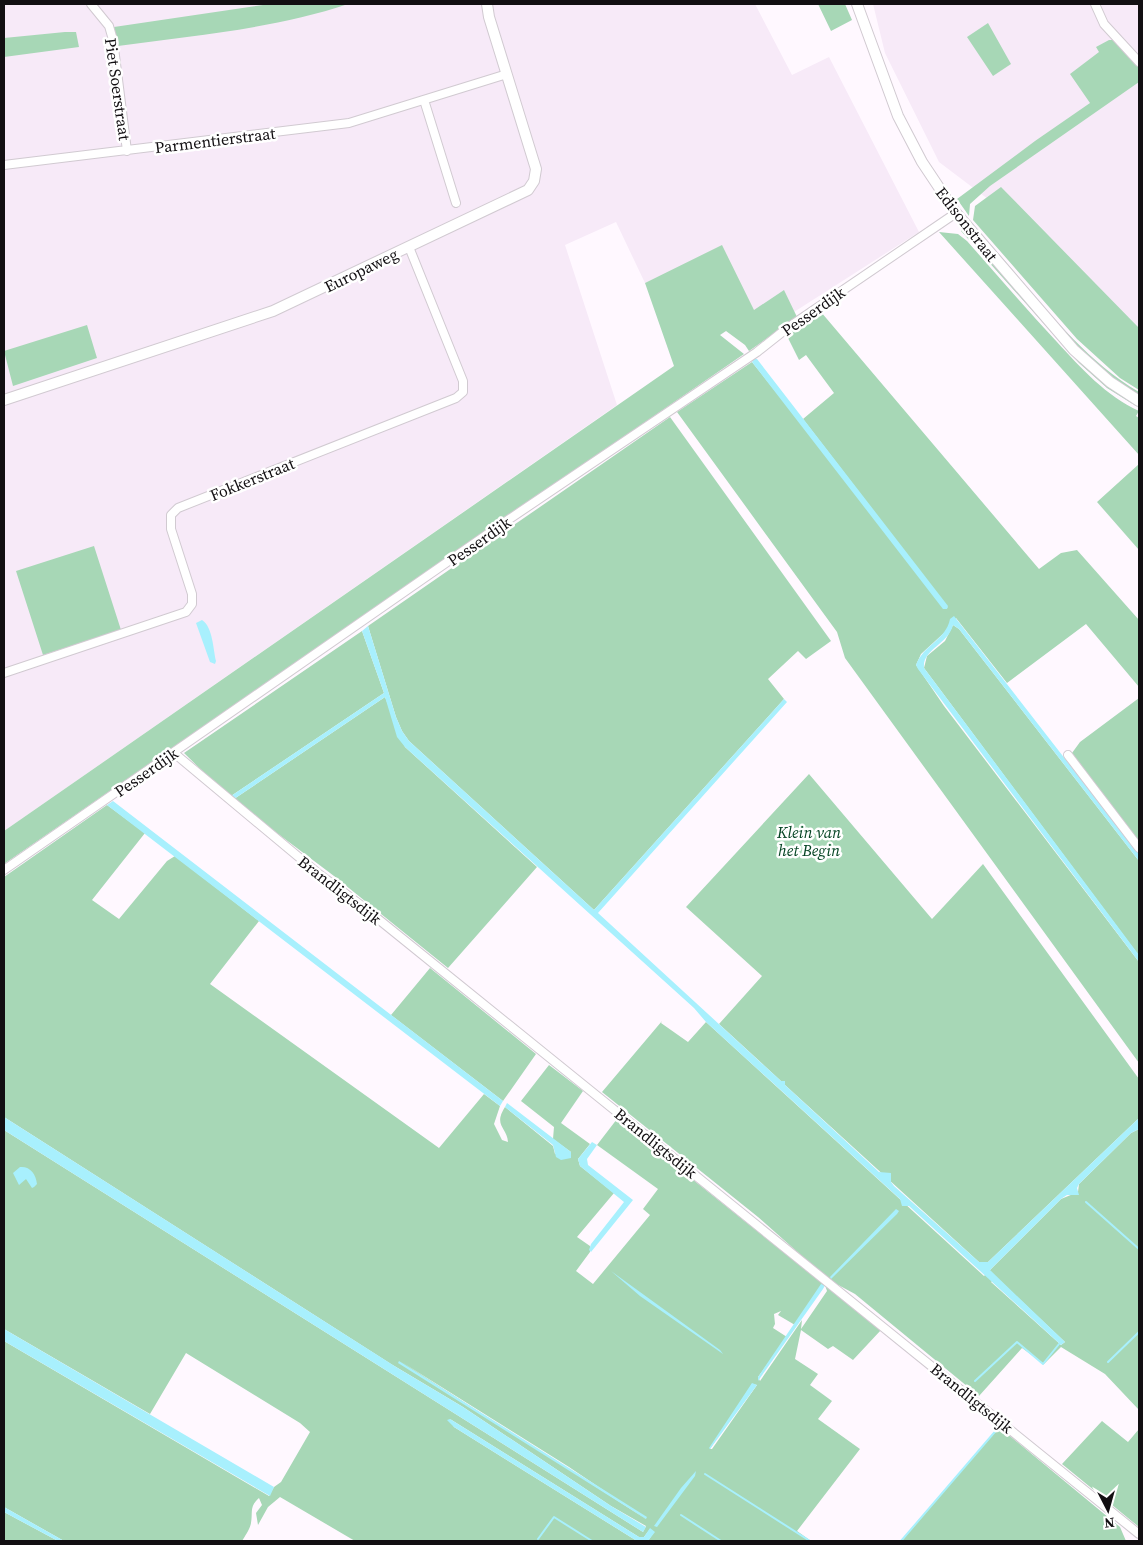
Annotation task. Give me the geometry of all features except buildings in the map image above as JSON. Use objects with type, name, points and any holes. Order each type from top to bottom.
[{"type":"main road","name":"Europaweg","points":[[4,400],[273,311],[524,192],[533,183],[536,169],[487,4]]},
{"type":"main road","name":"Edisonstraat","points":[[857,4],[898,116],[922,162],[956,213],[1074,350],[1110,382],[1139,401]]},
{"type":"street","name":"Piet Soerstraat","points":[[91,4],[109,26],[113,40],[127,151]]},
{"type":"street","points":[[1095,4],[1104,24],[1139,62]]},
{"type":"street","name":"Parmentierstraat","points":[[4,165],[336,125],[507,74]]},
{"type":"street","points":[[424,100],[456,203]]},
{"type":"street","name":"Pesserdijk","points":[[4,870],[956,213]]},
{"type":"street","name":"Fokkerstraat","points":[[4,673],[186,612],[192,604],[192,594],[171,529],[171,515],[178,508],[456,398],[463,392],[463,381],[409,247]]},
{"type":"street","name":"Brandligtsdijk","points":[[174,753],[320,874],[1139,1534]]},
{"type":"street","points":[[1068,755],[1139,848]]},
{"type":"shaded area","points":[[4,4],[755,4],[792,75],[829,57],[919,232],[794,312],[784,291],[720,335],[696,259],[645,283],[616,222],[565,245],[617,405],[4,831]]},
{"type":"shaded area","points":[[873,4],[1139,4],[1139,339],[1013,218],[939,162],[885,53]]},
{"type":"green space","points":[[270,4],[348,4],[292,20],[118,46],[114,27]]},
{"type":"green space","points":[[818,4],[845,4],[852,20],[831,31]]},
{"type":"green space","points":[[988,23],[1011,64],[993,76],[967,37]]},
{"type":"green space","points":[[76,32],[79,47],[4,57],[4,38]]},
{"type":"green space","points":[[1109,40],[1114,40],[1139,68],[1139,82],[990,186],[970,204],[969,216],[957,199],[1090,103],[1070,74],[1099,52],[1096,47]]},
{"type":"green space","points":[[1001,187],[1139,328],[1139,390],[1120,378],[1077,339],[973,220],[975,206]]},
{"type":"green space","points":[[962,229],[1075,356],[1101,381],[1139,408],[1107,388],[1079,363],[961,231]]},
{"type":"green space","points":[[939,232],[958,234],[967,241],[1085,371],[1116,398],[1139,411],[1136,416],[1139,418],[1139,455]]},
{"type":"green space","points":[[979,232],[1073,339],[1094,359],[1139,392],[1139,396],[1109,377],[1081,353]]},
{"type":"green space","points":[[722,245],[754,310],[784,290],[797,317],[749,351],[745,345],[726,331],[720,335],[744,354],[4,864],[4,831],[674,366],[645,283]]},
{"type":"green space","points":[[821,312],[1039,569],[1061,553],[1077,550],[1139,620],[1139,687],[1086,624],[1007,683],[956,618],[945,632],[921,654],[916,665],[944,706],[1139,962],[1139,1063],[845,658],[837,632],[677,412],[752,362],[948,608],[803,419],[834,393],[806,355],[799,360],[786,334]]},
{"type":"green space","points":[[87,325],[97,358],[13,386],[4,351]]},
{"type":"green space","points":[[670,417],[831,641],[806,659],[798,651],[768,679],[784,699],[594,910],[409,741],[396,717],[368,626]]},
{"type":"green space","points":[[1139,464],[1139,550],[1097,502]]},
{"type":"green space","points":[[94,546],[121,630],[43,655],[16,571]]},
{"type":"green space","points":[[953,625],[959,629],[1139,861],[1139,956],[924,668],[927,656],[945,641]]},
{"type":"green space","points":[[362,631],[384,693],[231,796],[234,799],[385,697],[405,747],[537,867],[448,968],[334,876],[229,797],[184,753]]},
{"type":"green space","points":[[1139,698],[1139,843],[1072,753],[1080,742]]},
{"type":"green space","name":"Klein van het Begin","points":[[809,774],[932,919],[983,864],[1139,1079],[1139,1118],[988,1262],[979,1262],[785,1085],[785,1081],[781,1081],[719,1024],[762,976],[686,907]]},
{"type":"green space","points":[[107,805],[145,833],[92,900],[119,919],[167,861],[175,856],[259,921],[210,984],[439,1148],[484,1094],[500,1106],[494,1124],[502,1140],[508,1142],[500,1122],[505,1107],[553,1146],[555,1154],[571,1152],[553,1139],[554,1127],[521,1101],[549,1065],[583,1091],[561,1123],[590,1144],[578,1159],[580,1166],[614,1193],[577,1237],[590,1246],[590,1252],[576,1271],[593,1284],[650,1215],[643,1209],[658,1189],[597,1145],[617,1119],[825,1285],[881,1330],[853,1360],[833,1346],[828,1349],[801,1330],[795,1359],[818,1374],[810,1385],[832,1401],[818,1419],[860,1449],[797,1531],[811,1541],[648,1541],[654,1532],[650,1529],[644,1537],[639,1537],[450,1419],[454,1427],[637,1541],[355,1541],[280,1497],[268,1507],[258,1525],[256,1513],[262,1505],[259,1498],[256,1501],[250,1525],[242,1541],[64,1541],[4,1507],[4,1341],[269,1496],[274,1487],[281,1482],[310,1432],[300,1423],[186,1353],[150,1414],[4,1329],[4,1130],[643,1532],[646,1526],[611,1506],[463,1407],[391,1364],[4,1117],[4,877]],"holes":[[[825,1285],[827,1291],[801,1329],[802,1320],[760,1381],[758,1377],[787,1337],[773,1328],[775,1324],[774,1314],[781,1311],[778,1315],[795,1325]],[[400,1361],[569,1467],[646,1519]],[[752,1384],[757,1385],[712,1449],[710,1449]]]},
{"type":"green space","points":[[430,968],[536,1054],[503,1101],[391,1015]]},
{"type":"green space","points":[[662,1021],[661,1023],[688,1042],[706,1022],[984,1276],[1061,1199],[1078,1192],[1079,1184],[1131,1133],[1139,1129],[1139,1410],[1105,1374],[1061,1347],[1044,1364],[1022,1348],[979,1396],[855,1294],[829,1280],[758,1217],[602,1092]],"holes":[[[996,1277],[1065,1342],[1061,1345],[991,1282]]]},
{"type":"green space","points":[[1102,1421],[1128,1442],[1139,1429],[1139,1527],[1062,1464]]},
{"type":"green space","points":[[999,1427],[1120,1527],[1126,1541],[901,1541]]},
{"type":"green space","points":[[4,1512],[58,1541],[4,1541]]},
{"type":"water","points":[[754,359],[757,359],[948,606],[947,609],[943,609],[752,362]]},
{"type":"water","points":[[954,616],[1139,854],[1139,861],[959,629],[953,625],[946,637],[927,656],[924,668],[1139,955],[1139,962],[918,669],[916,665],[919,658],[944,632],[950,619]]},
{"type":"water","points":[[202,620],[206,623],[212,639],[215,664],[210,662],[196,623]]},
{"type":"water","points":[[368,626],[396,717],[409,741],[594,910],[784,699],[787,702],[598,913],[781,1081],[785,1081],[785,1085],[879,1172],[891,1173],[891,1182],[894,1186],[979,1262],[988,1262],[1139,1118],[1139,1129],[1131,1133],[1079,1184],[1077,1188],[1079,1195],[1067,1195],[1061,1199],[990,1270],[1065,1342],[1061,1345],[909,1206],[902,1206],[900,1199],[706,1022],[694,1008],[405,747],[397,737],[385,697],[234,799],[231,796],[384,693],[362,631]]},
{"type":"water","points":[[113,801],[503,1101],[500,1106],[107,805]]},
{"type":"water","points":[[507,1103],[571,1152],[571,1158],[561,1160],[556,1157],[553,1145],[505,1107]]},
{"type":"water","points":[[4,1117],[396,1367],[463,1407],[611,1506],[646,1527],[643,1532],[4,1130]]},
{"type":"water","points":[[592,1142],[597,1145],[587,1159],[588,1165],[633,1200],[591,1252],[589,1250],[591,1244],[624,1202],[580,1166],[578,1159]]},
{"type":"water","points":[[20,1167],[30,1169],[34,1174],[37,1184],[34,1187],[32,1188],[26,1179],[19,1185],[13,1173]]},
{"type":"water","points":[[896,1209],[899,1211],[897,1214],[831,1279],[830,1277]]},
{"type":"water","points":[[611,1271],[720,1350],[723,1354],[640,1296]]},
{"type":"water","points":[[821,1284],[825,1285],[823,1289],[758,1381],[758,1377]]},
{"type":"water","points":[[4,1329],[274,1487],[270,1496],[4,1341]]},
{"type":"water","points":[[399,1361],[647,1517],[646,1519],[398,1363]]},
{"type":"water","points":[[752,1383],[757,1385],[710,1449],[709,1448]]},
{"type":"water","points":[[450,1419],[639,1537],[644,1537],[650,1528],[655,1532],[648,1541],[637,1541],[454,1427],[447,1420]]},
{"type":"water","points":[[696,1471],[695,1476],[657,1527],[654,1526],[681,1488]]},
{"type":"water","points":[[4,1507],[64,1541],[58,1541],[4,1512]]},
{"type":"waterway","points":[[1086,1202],[1139,1249]]},
{"type":"waterway","points":[[1108,1362],[1139,1332]]},
{"type":"waterway","points":[[975,1381],[1017,1342],[1043,1364],[1059,1344]]},
{"type":"waterway","points":[[901,1541],[999,1427]]},
{"type":"waterway","points":[[705,1474],[810,1541]]},
{"type":"waterway","points":[[681,1515],[721,1541]]},
{"type":"waterway","points":[[538,1539],[554,1517],[592,1541]]}]
